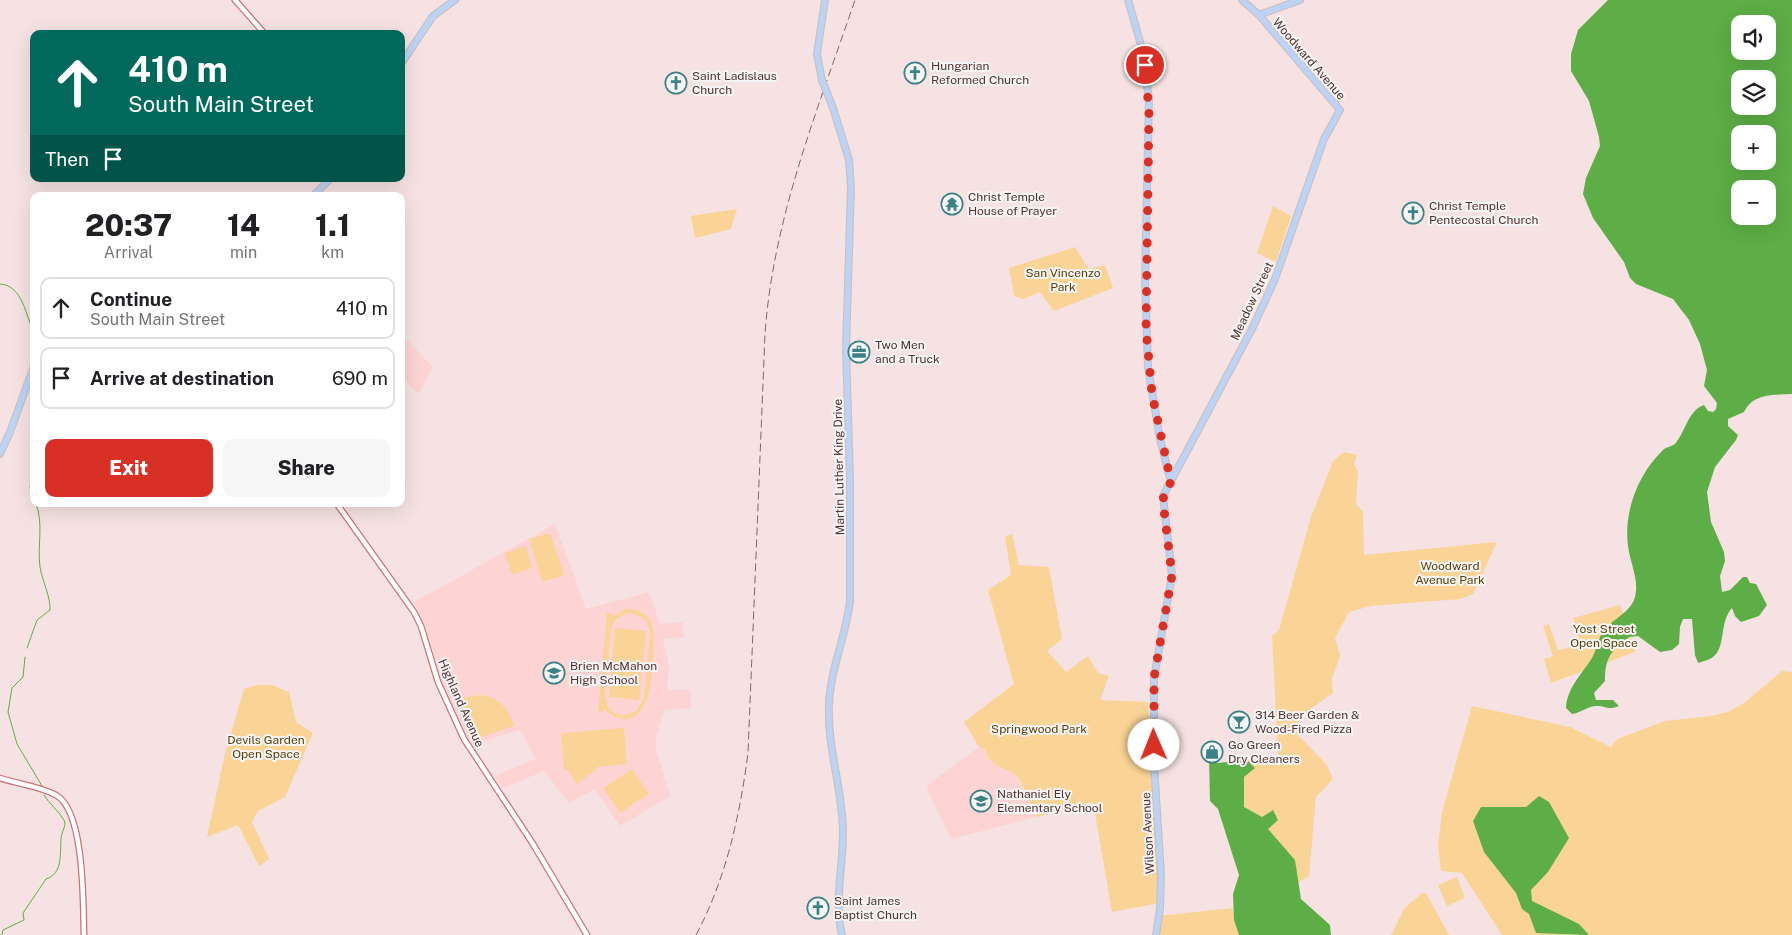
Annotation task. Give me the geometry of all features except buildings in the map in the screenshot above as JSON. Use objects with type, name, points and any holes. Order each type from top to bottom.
[{"type":"main road","points":[[405,58],[433,16],[455,0]]},
{"type":"main road","name":"Martin Luther King Drive","points":[[825,0],[817,54],[822,80],[849,160],[851,187],[846,349],[850,478],[850,601],[848,620],[832,681],[829,706],[843,827],[838,907],[842,935]]},
{"type":"main road","points":[[1128,0],[1141,45],[1149,99],[1145,280],[1148,367],[1160,439],[1171,482]]},
{"type":"main road","name":"Woodward Avenue","points":[[1242,0],[1259,15],[1340,110]]},
{"type":"main road","points":[[1259,15],[1300,0]]},
{"type":"main road","name":"Meadow Street","points":[[1164,493],[1253,327],[1275,279],[1324,139],[1340,110]]},
{"type":"main road","points":[[317,192],[327,182]]},
{"type":"main road","points":[[0,454],[30,377]]},
{"type":"main road","name":"Wilson Avenue","points":[[1156,935],[1160,909],[1161,875],[1154,764],[1154,678],[1172,575],[1163,506],[1164,493]]},
{"type":"street","points":[[235,0],[261,30]]},
{"type":"street","name":"Highland Avenue","points":[[339,507],[414,612],[421,626],[438,682],[464,739],[533,844],[587,935]]},
{"type":"street","points":[[0,778],[56,795],[66,805],[80,853],[84,935]]},
{"type":"shaded area","points":[[1608,0],[1792,0],[1792,394],[1758,398],[1744,412],[1728,419],[1728,426],[1738,435],[1715,467],[1707,492],[1711,522],[1724,552],[1725,561],[1720,576],[1722,592],[1730,590],[1743,577],[1747,577],[1750,583],[1756,584],[1767,605],[1759,616],[1741,622],[1735,616],[1732,608],[1725,620],[1720,648],[1717,653],[1711,658],[1698,663],[1695,655],[1692,619],[1683,619],[1680,627],[1679,644],[1672,650],[1660,652],[1638,636],[1629,637],[1610,655],[1606,666],[1605,681],[1594,693],[1596,700],[1613,700],[1619,706],[1609,708],[1595,706],[1572,714],[1566,708],[1569,694],[1592,658],[1600,636],[1608,626],[1630,607],[1635,597],[1636,580],[1627,538],[1630,511],[1638,485],[1653,461],[1662,451],[1675,444],[1694,412],[1704,405],[1708,411],[1713,412],[1716,409],[1717,403],[1704,386],[1707,370],[1700,344],[1689,320],[1673,299],[1636,284],[1630,278],[1624,262],[1593,218],[1583,194],[1586,178],[1600,146],[1599,137],[1589,101],[1571,71],[1571,54],[1578,30]]},
{"type":"shaded area","points":[[405,338],[433,367],[419,394],[405,381]]},
{"type":"shaded area","name":"Brien McMahon High School","points":[[555,524],[586,609],[649,592],[660,624],[682,622],[684,637],[663,639],[669,666],[667,690],[690,690],[691,708],[664,710],[656,737],[656,749],[670,796],[620,826],[595,789],[569,803],[544,771],[503,788],[495,776],[536,759],[520,730],[474,744],[468,738],[442,681],[425,626],[414,602]]},
{"type":"shaded area","name":"Nathaniel Ely Elementary School","points":[[979,747],[985,749],[995,765],[1015,774],[1037,817],[951,839],[926,786]]},
{"type":"shaded area","points":[[1209,758],[1213,758],[1217,763],[1247,760],[1255,768],[1244,777],[1244,807],[1262,817],[1273,810],[1278,820],[1268,829],[1295,860],[1301,899],[1330,925],[1331,935],[1239,935],[1234,920],[1233,894],[1239,875],[1218,809],[1210,801]]},
{"type":"shaded area","points":[[1539,796],[1549,802],[1569,838],[1548,872],[1531,890],[1532,901],[1579,924],[1589,935],[1536,933],[1529,914],[1522,909],[1516,893],[1484,852],[1473,821],[1481,807],[1526,807]]},
{"type":"green space","points":[[1273,206],[1291,216],[1276,262],[1257,253]]},
{"type":"green space","points":[[737,209],[731,229],[695,238],[691,216]]},
{"type":"green space","name":"San Vincenzo Park","points":[[1075,247],[1089,269],[1105,265],[1113,288],[1054,311],[1040,292],[1023,299],[1014,296],[1009,268]]},
{"type":"green space","name":"Woodward Avenue Park","points":[[1344,452],[1357,455],[1354,464],[1358,472],[1356,504],[1363,512],[1364,555],[1497,542],[1473,594],[1460,599],[1371,606],[1349,612],[1335,638],[1340,656],[1332,679],[1333,693],[1299,717],[1297,734],[1327,765],[1333,779],[1316,797],[1309,876],[1297,883],[1295,860],[1267,829],[1272,810],[1262,817],[1244,807],[1244,777],[1255,768],[1247,760],[1278,756],[1272,636],[1279,630],[1311,517],[1333,461]]},
{"type":"green space","points":[[550,533],[564,575],[542,582],[529,539]]},
{"type":"green space","name":"Springwood Park","points":[[1012,534],[1019,565],[1049,567],[1062,639],[1047,651],[1066,672],[1088,656],[1098,673],[1109,676],[1100,700],[1148,702],[1160,872],[1160,903],[1112,912],[1093,802],[1037,817],[1017,777],[990,760],[985,749],[979,747],[964,722],[1014,684],[988,590],[1011,575],[1005,537]]},
{"type":"green space","points":[[526,546],[532,568],[512,575],[505,553]]},
{"type":"green space","name":"Yost Street Open Space","points":[[1620,605],[1635,652],[1551,683],[1544,659],[1553,656],[1543,626],[1549,624],[1558,650],[1581,645],[1573,618]]},
{"type":"green space","points":[[625,609],[642,612],[652,624],[654,635],[651,684],[648,696],[643,707],[636,715],[627,719],[620,719],[604,708],[603,712],[598,711],[607,613],[612,613],[612,617]],"holes":[[[629,613],[644,619],[650,629],[644,698],[636,711],[626,715],[616,714],[608,707],[605,697],[611,628],[617,618]]]},
{"type":"green space","points":[[615,628],[646,631],[639,700],[609,697]]},
{"type":"green space","points":[[1782,671],[1792,672],[1792,935],[1502,935],[1462,873],[1441,871],[1438,846],[1442,812],[1472,706],[1570,727],[1611,747],[1617,739],[1665,721],[1711,716],[1728,712],[1744,703]]},
{"type":"green space","name":"Devils Garden Open Space","points":[[258,685],[272,685],[289,692],[296,722],[313,733],[285,797],[258,811],[252,822],[269,859],[259,866],[238,825],[207,837],[225,754],[244,689]]},
{"type":"green space","points":[[480,695],[498,701],[506,709],[514,726],[478,738],[472,735],[461,698]]},
{"type":"green space","points":[[624,728],[627,764],[597,767],[597,769],[575,785],[575,781],[567,769],[564,769],[561,733]]},
{"type":"green space","points":[[632,769],[649,794],[620,813],[603,788]]},
{"type":"green space","points":[[1457,877],[1465,898],[1447,906],[1438,885]]},
{"type":"green space","points":[[1422,893],[1426,893],[1449,935],[1391,935],[1404,909]]},
{"type":"green space","points":[[1232,908],[1237,921],[1255,935],[1156,935],[1158,916]]},
{"type":"waterway","points":[[0,284],[8,286],[19,296],[30,322]]},
{"type":"waterway","points":[[27,648],[37,620],[50,610],[40,567],[40,519],[37,507]]},
{"type":"waterway","points":[[25,657],[23,677],[12,688],[8,712],[17,744],[42,786]]},
{"type":"waterway","points":[[2,935],[3,930],[24,920],[23,913],[46,879],[55,873],[60,862],[61,836],[65,822],[44,795]]},
{"type":"railway","points":[[696,935],[707,914],[724,869],[741,800],[748,753],[765,334],[777,248],[799,164],[855,0]]},
{"type":"place","name":"Hungarian Reformed Church","points":[[915,73]]},
{"type":"place","name":"Saint Ladislaus Church","points":[[676,83]]},
{"type":"place","name":"Christ Temple House of Prayer","points":[[952,204]]},
{"type":"place","name":"Christ Temple Pentecostal Church","points":[[1413,213]]},
{"type":"place","name":"Two Men and a Truck","points":[[859,352]]},
{"type":"place","name":"Brien McMahon High School","points":[[554,673]]},
{"type":"place","name":"314 Beer Garden & Wood-Fired Pizza","points":[[1239,722]]},
{"type":"place","name":"Go Green Dry Cleaners","points":[[1212,752]]},
{"type":"place","name":"Nathaniel Ely Elementary School","points":[[981,801]]},
{"type":"place","name":"Saint James Baptist Church","points":[[818,908]]},
{"type":"route","points":[[1145,65],[1149,99],[1145,280],[1148,367],[1160,439],[1171,482],[1164,493],[1163,502],[1172,561],[1172,584],[1156,659],[1153,697],[1154,745]]}]
